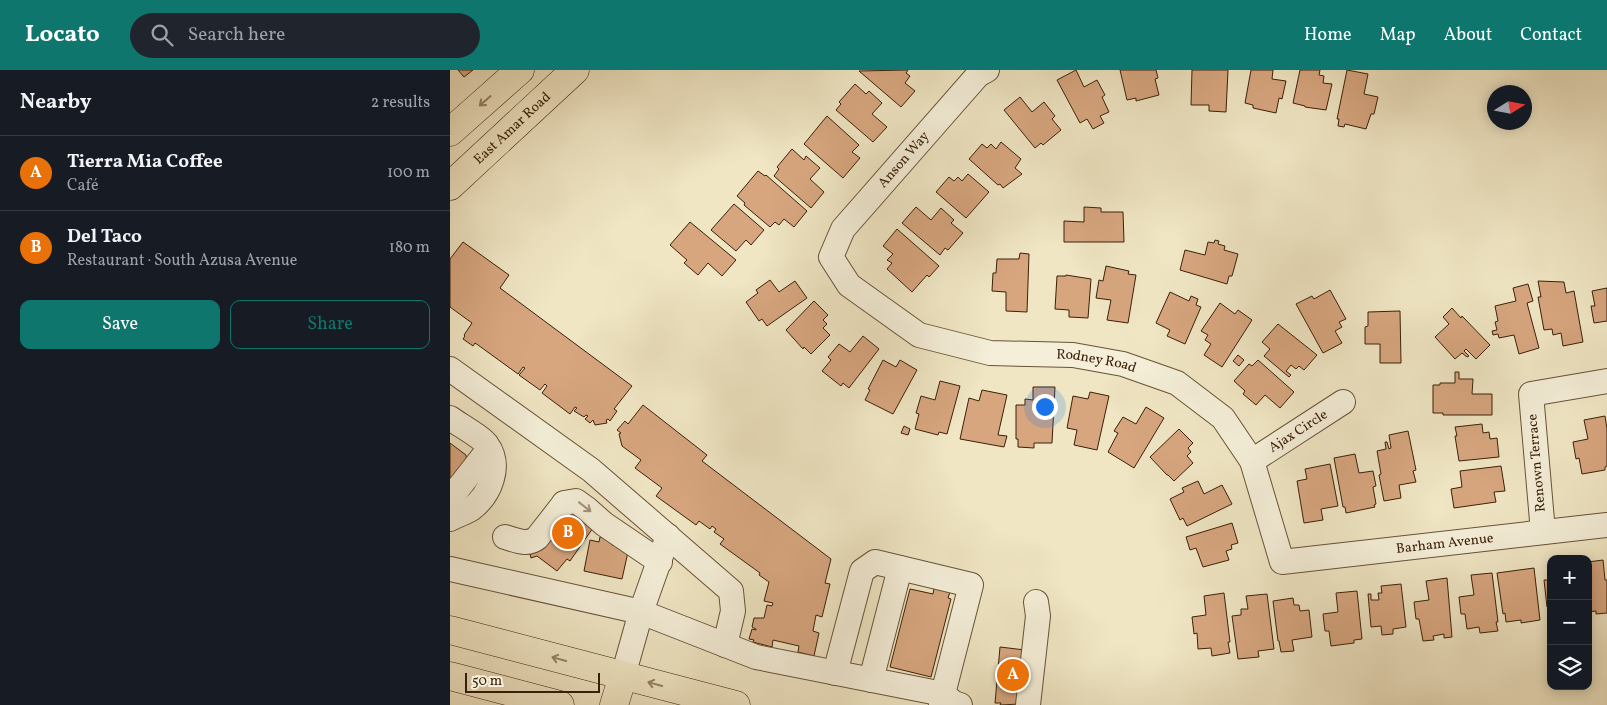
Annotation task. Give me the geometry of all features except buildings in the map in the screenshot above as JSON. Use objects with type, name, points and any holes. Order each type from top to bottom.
[{"type":"main road","points":[[450,132],[520,70]]},
{"type":"main road","name":"East Amar Road","points":[[450,186],[575,70]]},
{"type":"main road","points":[[450,630],[736,705]]},
{"type":"main road","points":[[450,676],[560,705]]},
{"type":"main road","points":[[614,705],[624,676]]},
{"type":"street","name":"Anson Way","points":[[831,258],[843,229],[978,75],[987,70]]},
{"type":"street","name":"Rodney Road","points":[[831,258],[849,285],[919,335],[990,353],[1073,355],[1123,364],[1177,383],[1223,418],[1252,462],[1282,562]]},
{"type":"street","points":[[450,369],[591,470],[731,591],[733,612],[725,645]]},
{"type":"street","name":"Renown Terrace","points":[[1543,532],[1532,394],[1607,381]]},
{"type":"street","name":"Ajax Circle","points":[[1252,462],[1344,402]]},
{"type":"street","points":[[450,418],[487,444],[493,458],[494,472],[487,493],[471,509],[450,519]]},
{"type":"street","points":[[450,502],[489,449]]},
{"type":"street","points":[[505,537],[532,542],[562,506],[576,501],[604,524],[660,562]]},
{"type":"street","name":"Barham Avenue","points":[[1282,562],[1607,525]]},
{"type":"street","points":[[624,676],[641,612],[668,536]]},
{"type":"street","points":[[450,569],[641,612],[756,657],[835,673],[871,680],[948,701],[971,586],[875,562],[862,571],[835,673]]},
{"type":"street","points":[[871,680],[900,568]]},
{"type":"street","points":[[1028,705],[1038,616],[1036,602]]},
{"type":"place","name":"Del Taco","points":[[568,533]]},
{"type":"place","name":"Tierra Mia Coffee","points":[[1013,675]]}]
